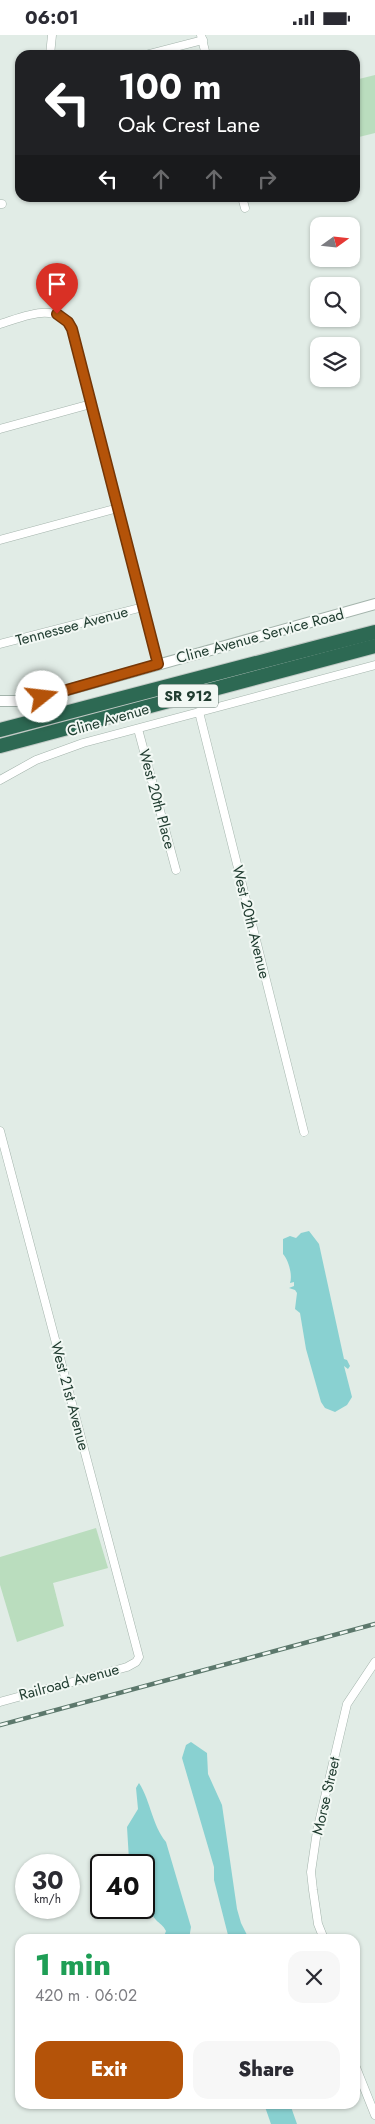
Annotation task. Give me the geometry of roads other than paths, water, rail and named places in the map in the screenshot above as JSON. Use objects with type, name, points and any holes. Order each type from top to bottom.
[{"type":"highway","name":"Cline Avenue","points":[[0,730],[375,632]]},
{"type":"highway","name":"Cline Avenue","points":[[0,746],[375,646]]},
{"type":"street","points":[[51,50],[52,35]]},
{"type":"street","points":[[162,50],[202,38]]},
{"type":"street","points":[[243,202],[245,208]]},
{"type":"street","points":[[0,324],[39,313],[57,314],[68,322],[72,329],[158,664]]},
{"type":"street","points":[[0,429],[91,404]]},
{"type":"street","points":[[0,540],[118,508]]},
{"type":"street","name":"Cline Avenue Service Road","points":[[0,701],[26,701],[42,697],[375,604]]},
{"type":"street","name":"Tennessee Avenue","points":[[0,643],[143,607]]},
{"type":"street","name":"Cline Avenue","points":[[0,780],[46,756],[198,712],[375,665]]},
{"type":"street","name":"West 20th Avenue","points":[[198,712],[304,1133]]},
{"type":"street","name":"West 20th Place","points":[[138,729],[176,870]]},
{"type":"street","name":"West 21st Avenue","points":[[0,1131],[128,1613],[138,1652],[137,1661]]},
{"type":"street","name":"Railroad Avenue","points":[[0,1701],[127,1667],[137,1661]]},
{"type":"street","name":"Morse Street","points":[[322,1934],[318,1924],[312,1871],[317,1831],[348,1703],[352,1693],[375,1662]]},
{"type":"street","points":[[360,2078],[375,2115]]},
{"type":"water","points":[[309,1231],[319,1244],[344,1359],[347,1360],[350,1366],[348,1369],[344,1366],[352,1397],[347,1405],[335,1412],[325,1408],[321,1402],[306,1349],[300,1313],[295,1309],[297,1293],[289,1288],[294,1286],[294,1282],[290,1283],[290,1267],[283,1254],[283,1239],[290,1236],[296,1238],[301,1233]]},
{"type":"water","points":[[191,1742],[207,1753],[208,1774],[222,1805],[237,1909],[246,1934],[228,1934],[214,1880],[214,1867],[182,1758],[186,1745]]},
{"type":"water","points":[[139,1783],[161,1835],[166,1842],[191,1927],[190,1934],[165,1934],[164,1927],[155,1918],[155,1854],[129,1854],[127,1827],[138,1809],[136,1788]]},
{"type":"water","points":[[266,2109],[292,2109],[297,2124],[271,2124]]},
{"type":"railway","points":[[0,1725],[375,1624]]}]
